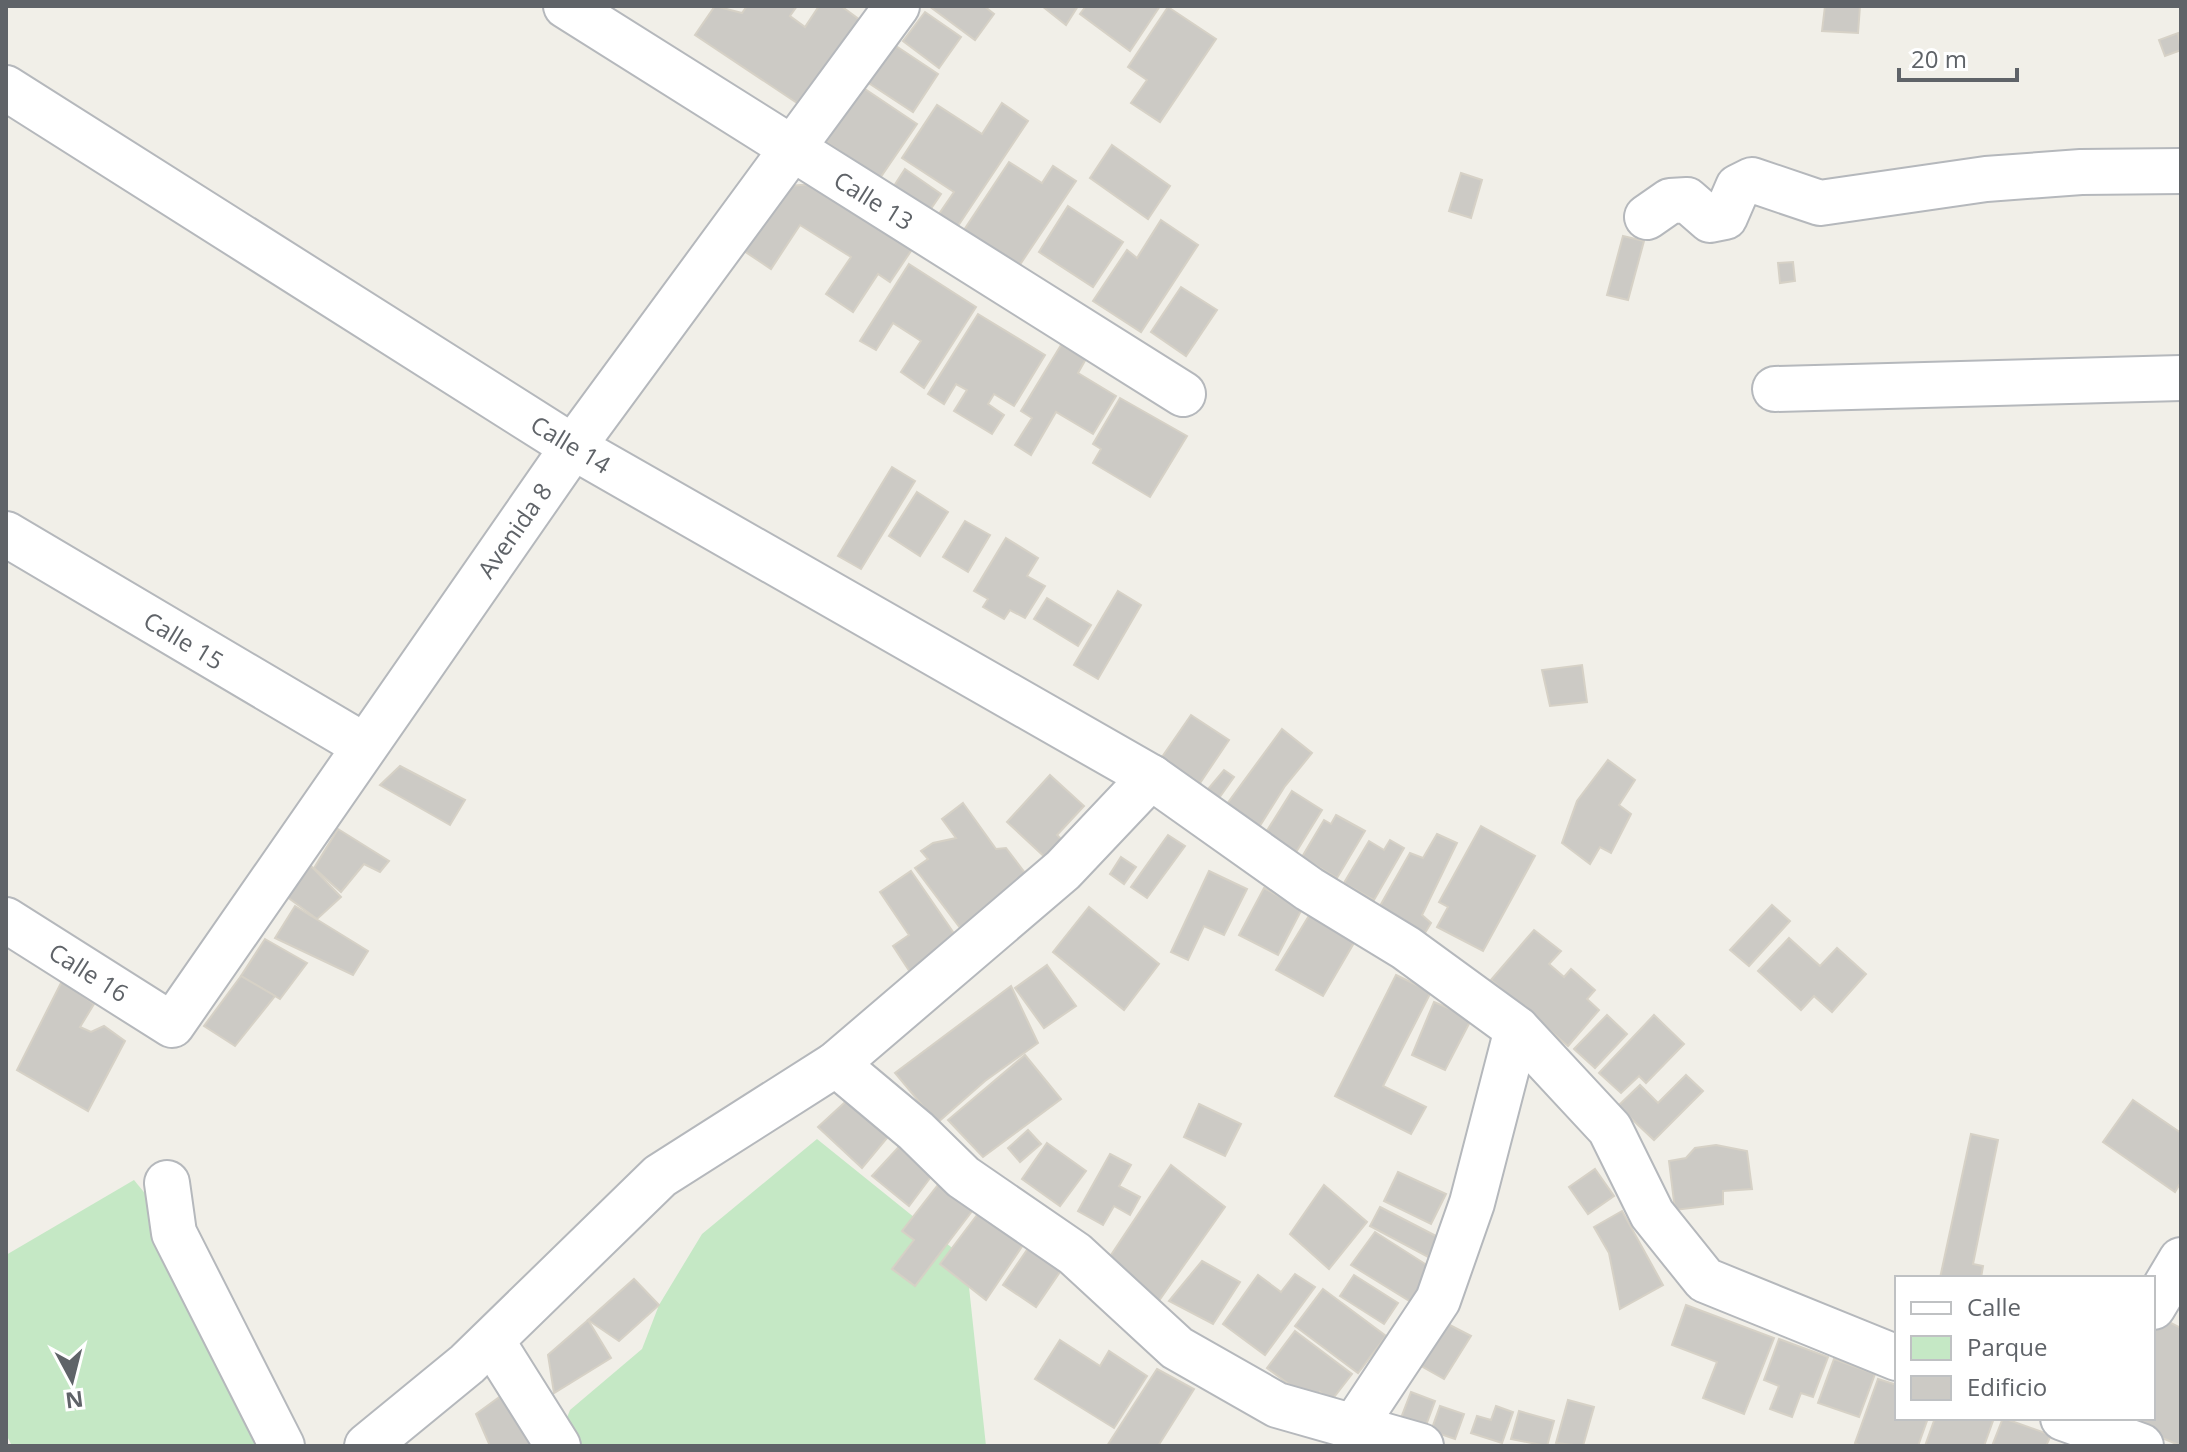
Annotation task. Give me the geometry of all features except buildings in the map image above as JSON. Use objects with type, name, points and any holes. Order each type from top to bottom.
[{"type":"street","name":"Calle 13","points":[[566,6],[1183,394]]},
{"type":"street","name":"Avenida 8","points":[[172,1025],[363,745],[573,447],[897,6]]},
{"type":"street","name":"Calle 14","points":[[6,88],[573,447],[1151,777],[1309,889],[1406,948],[1517,1029],[1610,1129],[1652,1214],[1705,1280],[1895,1357]]},
{"type":"street","points":[[1647,217],[1670,201],[1687,200],[1710,220],[1725,217],[1738,187],[1752,180],[1820,203],[1986,179],[2081,172],[2181,171]]},
{"type":"street","points":[[1775,389],[2181,378]]},
{"type":"street","name":"Calle 15","points":[[6,534],[363,745]]},
{"type":"street","points":[[367,1446],[492,1341],[660,1176],[836,1064],[1063,870],[1151,777]]},
{"type":"street","name":"Calle 16","points":[[6,920],[172,1025]]},
{"type":"street","points":[[1353,1428],[1438,1300],[1472,1203],[1517,1029]]},
{"type":"street","points":[[836,1064],[916,1131],[963,1177],[1075,1254],[1177,1348],[1277,1405],[1421,1446]]},
{"type":"street","points":[[167,1183],[174,1233],[282,1446]]},
{"type":"street","points":[[2155,1304],[2181,1260]]},
{"type":"street","points":[[492,1341],[558,1446]]},
{"type":"street","points":[[2078,1427],[2141,1446]]},
{"type":"green space","points":[[817,1139],[966,1259],[986,1446],[556,1446],[570,1410],[642,1349],[659,1305],[702,1234]]},
{"type":"green space","points":[[134,1180],[161,1213],[260,1446],[12,1446],[6,1434],[6,1255]]}]
